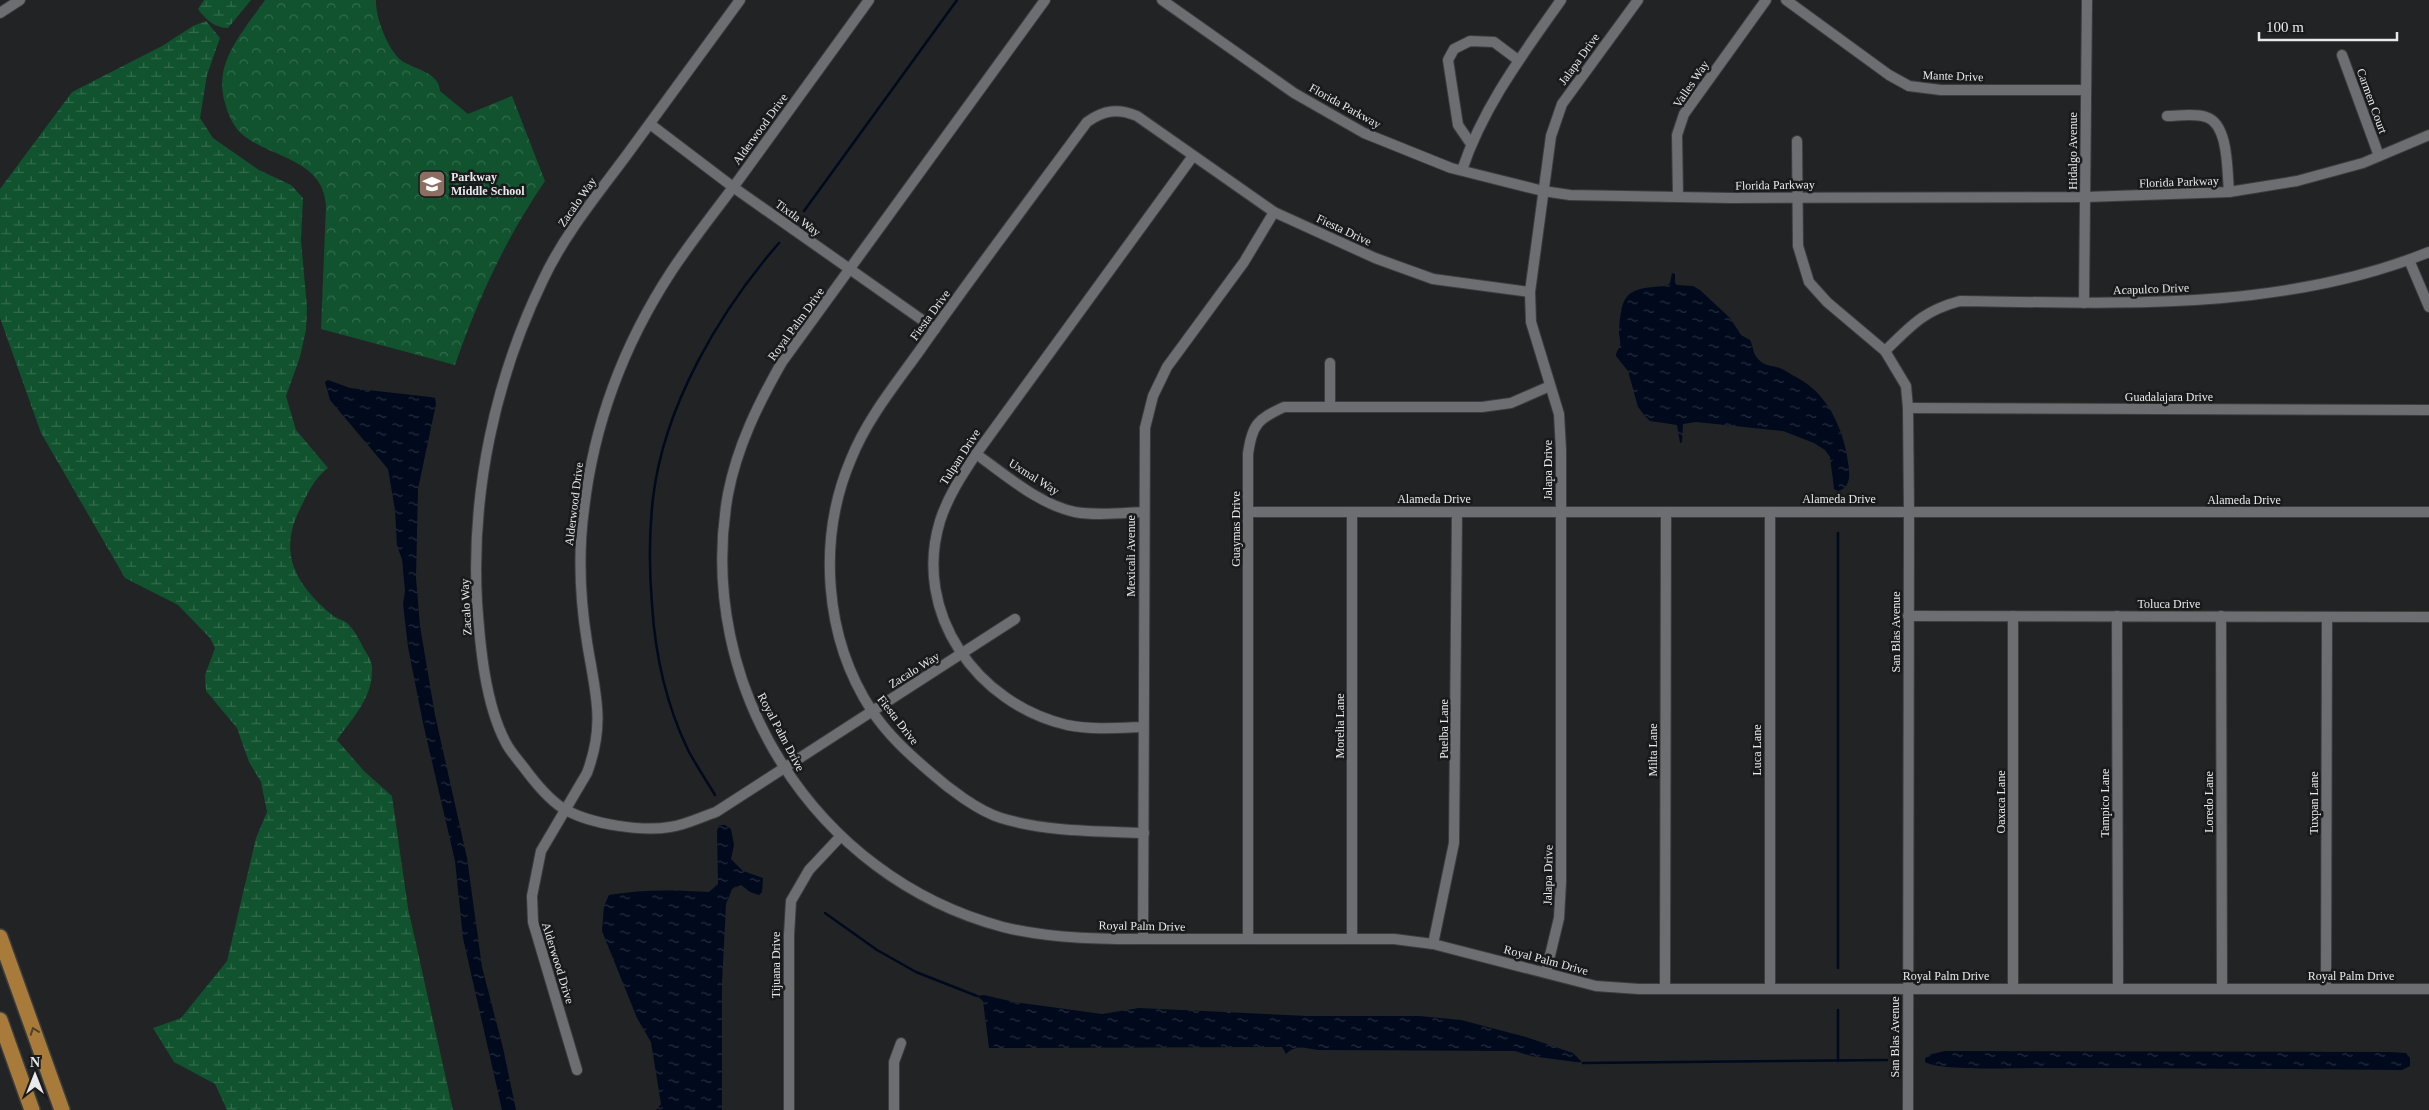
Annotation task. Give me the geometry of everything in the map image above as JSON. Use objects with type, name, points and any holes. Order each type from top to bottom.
[{"type":"highway","points":[[0,936],[62,1110]]},
{"type":"highway","points":[[0,1020],[32,1110]]},
{"type":"street","points":[[0,13],[20,0]]},
{"type":"street","name":"Zacalo Way","points":[[740,0],[578,220],[543,279],[512,356],[487,442],[478,517],[476,583],[480,636],[492,705],[506,743],[538,785],[566,810],[617,826],[669,828],[716,812],[962,655],[1015,619]]},
{"type":"street","name":"Alderwood Drive","points":[[577,1070],[533,922],[532,896],[541,851],[587,773],[592,760],[599,724],[599,706],[584,616],[580,569],[584,509],[590,469],[605,406],[635,332],[672,270],[869,0]]},
{"type":"street","name":"Royal Palm Drive","points":[[1045,0],[782,362],[752,420],[737,458],[728,494],[722,545],[722,571],[730,636],[751,705],[783,768],[811,806],[840,837],[883,870],[912,888],[962,914],[1004,927],[1059,936],[1143,939],[1394,939],[1433,944],[1596,986],[1639,989],[2429,989]]},
{"type":"street","name":"Florida Parkway","points":[[1162,0],[1294,93],[1364,133],[1462,170],[1543,191],[1570,195],[1731,198],[2086,197],[2229,192],[2297,181],[2379,156],[2429,135]]},
{"type":"street","points":[[1462,170],[1471,144],[1518,60],[1561,0]]},
{"type":"street","name":"Jalapa Drive","points":[[1546,972],[1559,918],[1561,882],[1561,512],[1559,414],[1531,322],[1530,292],[1551,136],[1562,104],[1638,0]]},
{"type":"street","name":"Valles Way","points":[[1678,196],[1677,135],[1684,114],[1766,0]]},
{"type":"street","name":"Mante Drive","points":[[1786,0],[1908,86],[1941,90],[2086,90]]},
{"type":"street","name":"Hidalgo Avenue","points":[[2084,303],[2086,0]]},
{"type":"street","points":[[1471,144],[1458,125],[1448,60],[1454,49],[1470,41],[1494,42],[1518,60]]},
{"type":"street","name":"Carmen Court","points":[[2342,55],[2379,156]]},
{"type":"street","name":"Fiesta Drive","points":[[1144,833],[1056,829],[999,818],[952,791],[907,753],[872,711],[858,685],[840,641],[834,614],[830,567],[832,529],[841,486],[859,442],[935,329],[1087,122],[1104,112],[1120,111],[1137,116],[1274,212],[1375,258],[1433,278],[1530,292]]},
{"type":"street","points":[[2167,116],[2206,117],[2217,123],[2224,140],[2229,192]]},
{"type":"street","name":"Tixtla Way","points":[[650,124],[734,187],[935,329]]},
{"type":"street","name":"San Blas Avenue","points":[[1797,141],[1798,246],[1809,282],[1826,302],[1885,351],[1906,386],[1909,512],[1908,1110]]},
{"type":"street","name":"Tulpan Drive","points":[[1142,727],[1111,728],[1069,725],[1042,718],[1001,696],[973,671],[962,655],[945,622],[935,587],[934,559],[937,533],[953,488],[1193,156]]},
{"type":"street","name":"Mexicali Avenue","points":[[1143,939],[1142,727],[1145,428],[1152,396],[1167,367],[1244,262],[1274,212]]},
{"type":"street","name":"Acapulco Drive","points":[[1885,351],[1920,317],[1939,307],[1960,301],[2169,302],[2245,297],[2328,283],[2409,260],[2429,252]]},
{"type":"street","points":[[2409,260],[2429,307]]},
{"type":"street","points":[[1330,363],[1330,407]]},
{"type":"street","name":"Guaymas Drive","points":[[1248,939],[1248,454],[1251,434],[1264,416],[1284,407],[1482,407],[1510,403],[1550,386]]},
{"type":"street","name":"Guadalajara Drive","points":[[1908,408],[2429,410]]},
{"type":"street","name":"Uxmal Way","points":[[976,454],[1038,497],[1060,508],[1086,513],[1144,512]]},
{"type":"street","name":"Alameda Drive","points":[[1249,512],[2429,512]]},
{"type":"street","name":"Morelia Lane","points":[[1352,512],[1352,939]]},
{"type":"street","name":"Puelba Lane","points":[[1433,944],[1454,843],[1457,512]]},
{"type":"street","name":"Milta Lane","points":[[1665,988],[1666,512]]},
{"type":"street","name":"Luca Lane","points":[[1770,512],[1770,989]]},
{"type":"street","name":"Toluca Drive","points":[[1908,616],[2429,617]]},
{"type":"street","name":"Oaxaca Lane","points":[[2013,616],[2013,989]]},
{"type":"street","name":"Tampico Lane","points":[[2117,616],[2118,989]]},
{"type":"street","name":"Loredo Lane","points":[[2221,616],[2222,988]]},
{"type":"street","name":"Tuxpan Lane","points":[[2326,618],[2326,989]]},
{"type":"street","name":"Tijuana Drive","points":[[789,1110],[788,935],[791,901],[808,870],[840,837]]},
{"type":"street","points":[[894,1110],[894,1062],[901,1043]]},
{"type":"green space","points":[[204,0],[251,0],[228,28],[223,28],[208,20],[198,9]]},
{"type":"green space","name":"Parkway Middle School","points":[[265,0],[376,0],[383,33],[397,56],[407,64],[431,75],[439,85],[440,91],[468,114],[512,96],[545,181],[505,247],[473,316],[455,365],[321,329],[326,206],[323,191],[307,169],[240,133],[226,108],[223,93],[223,72],[229,54]]},
{"type":"green space","points":[[206,21],[220,38],[207,75],[200,118],[213,138],[259,170],[291,185],[303,198],[301,240],[307,308],[306,330],[300,357],[286,396],[296,430],[328,468],[314,482],[299,511],[290,542],[291,555],[294,568],[300,580],[319,603],[333,616],[348,624],[358,637],[371,662],[369,690],[355,715],[337,740],[364,771],[392,796],[408,908],[453,1110],[227,1110],[215,1084],[174,1062],[153,1028],[181,1018],[227,961],[256,838],[267,812],[261,782],[249,762],[237,728],[206,691],[205,675],[215,648],[210,638],[178,605],[125,578],[41,433],[0,318],[0,189],[72,92],[162,46],[193,26]]},
{"type":"water","points":[[1672,273],[1675,274],[1675,283],[1677,285],[1693,286],[1700,290],[1730,318],[1741,335],[1750,340],[1755,355],[1761,362],[1781,369],[1808,384],[1827,405],[1840,430],[1847,457],[1849,477],[1848,483],[1844,488],[1838,491],[1834,489],[1830,457],[1825,450],[1814,443],[1783,431],[1696,422],[1683,424],[1682,442],[1680,443],[1677,425],[1650,421],[1645,416],[1638,407],[1628,371],[1616,356],[1620,346],[1619,333],[1622,309],[1628,295],[1642,289],[1666,286],[1670,283]]},
{"type":"water","points":[[328,380],[350,388],[435,398],[436,404],[418,489],[416,578],[420,626],[435,715],[467,858],[482,967],[503,1048],[516,1110],[502,1110],[463,938],[455,861],[423,723],[408,647],[403,604],[405,591],[402,559],[397,546],[395,510],[388,469],[330,400],[325,382]]},
{"type":"water","points":[[719,825],[725,825],[731,829],[734,845],[731,859],[743,871],[763,878],[762,892],[759,895],[750,892],[741,885],[732,889],[726,904],[722,983],[722,1110],[656,1110],[661,1104],[651,1042],[637,1018],[602,931],[604,906],[609,895],[622,893],[659,891],[709,892],[718,884],[717,831]]},
{"type":"water","points":[[984,995],[1014,1002],[1102,1014],[1139,1008],[1308,1016],[1419,1016],[1461,1020],[1526,1037],[1573,1053],[1583,1063],[1531,1056],[1515,1051],[1318,1050],[1297,1048],[1286,1054],[1282,1047],[989,1048],[983,1001],[977,996]]},
{"type":"water","points":[[1945,1051],[2390,1052],[2406,1053],[2410,1058],[2410,1066],[2402,1070],[1977,1068],[1945,1067],[1925,1062],[1928,1055]]},
{"type":"waterway","points":[[804,211],[957,0]]},
{"type":"waterway","points":[[715,795],[691,756],[680,733],[668,697],[659,660],[650,577],[650,537],[653,498],[659,463],[669,429],[682,395],[698,362],[736,299],[779,243]]},
{"type":"waterway","points":[[1838,533],[1838,968]]},
{"type":"waterway","points":[[825,913],[877,950],[916,972],[977,996]]},
{"type":"waterway","points":[[1838,1010],[1838,1061]]},
{"type":"waterway","points":[[1583,1063],[1887,1060]]},
{"type":"place","name":"Parkway Middle School","points":[[432,184]]}]
